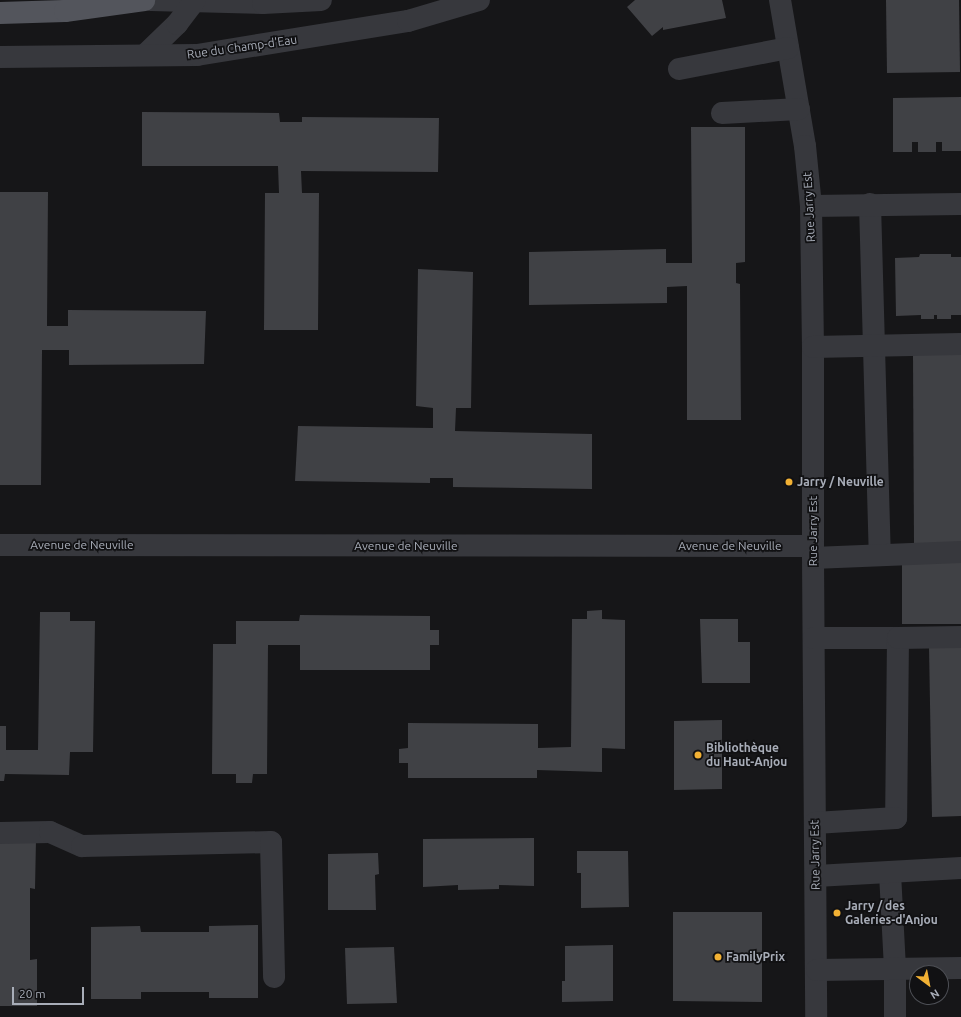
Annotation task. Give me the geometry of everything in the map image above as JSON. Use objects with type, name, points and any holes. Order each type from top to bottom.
[{"type":"main road","points":[[0,13],[64,11],[144,0]]},
{"type":"street","points":[[150,0],[263,3],[321,0]]},
{"type":"street","name":"Rue du Champ-d'Eau","points":[[0,57],[197,55],[408,21],[479,0]]},
{"type":"street","name":"Rue Jarry Est","points":[[780,0],[799,109],[811,206],[817,970],[816,1017]]},
{"type":"street","points":[[145,55],[177,24],[194,1]]},
{"type":"street","points":[[680,69],[788,48]]},
{"type":"street","points":[[722,113],[799,109]]},
{"type":"street","points":[[811,206],[870,204],[961,204]]},
{"type":"street","points":[[870,204],[880,555]]},
{"type":"street","points":[[813,347],[874,347],[961,344]]},
{"type":"street","name":"Avenue de Neuville","points":[[0,546],[813,552],[880,555],[961,552]]},
{"type":"street","points":[[814,638],[961,637]]},
{"type":"street","points":[[815,823],[896,818],[898,638]]},
{"type":"street","points":[[0,833],[50,832],[82,846],[270,842],[274,977]]},
{"type":"street","points":[[816,876],[961,868]]},
{"type":"street","points":[[890,873],[895,969],[895,1017]]},
{"type":"street","points":[[817,970],[961,968]]},
{"type":"building","points":[[635,0],[722,0],[726,18],[663,30],[663,27],[652,36],[627,7]]},
{"type":"building","points":[[886,0],[959,0],[960,72],[887,73]]},
{"type":"building","points":[[961,97],[961,151],[942,151],[942,142],[936,142],[936,152],[918,152],[918,142],[912,142],[912,152],[893,152],[893,98]]},
{"type":"building","points":[[142,112],[279,113],[280,122],[302,122],[302,117],[439,118],[438,172],[301,171],[302,193],[319,193],[318,330],[264,330],[265,193],[279,193],[278,166],[142,166]]},
{"type":"building","points":[[691,127],[745,127],[745,262],[736,263],[736,283],[740,284],[741,420],[687,420],[687,286],[667,287],[667,303],[529,305],[529,252],[666,249],[666,263],[692,263]]},
{"type":"building","points":[[0,192],[48,192],[47,326],[68,326],[68,310],[206,311],[204,364],[69,365],[69,350],[42,350],[41,485],[0,485]]},
{"type":"building","points":[[920,254],[951,254],[951,257],[961,257],[961,315],[951,315],[951,319],[937,319],[937,315],[934,315],[934,319],[921,319],[921,315],[896,316],[895,258],[919,257]]},
{"type":"building","points":[[418,269],[473,272],[471,408],[456,408],[455,431],[592,434],[592,489],[453,487],[453,478],[430,478],[430,483],[295,481],[298,426],[433,428],[433,408],[416,406]]},
{"type":"building","points":[[913,355],[961,355],[961,543],[914,543]]},
{"type":"building","points":[[902,559],[961,559],[961,624],[902,624]]},
{"type":"building","points":[[602,610],[602,619],[625,620],[625,749],[602,748],[602,772],[537,770],[537,778],[408,778],[408,763],[399,763],[399,749],[408,748],[408,723],[538,724],[538,748],[571,747],[572,619],[587,619],[587,611]]},
{"type":"building","points":[[40,612],[70,612],[70,621],[95,621],[93,752],[70,752],[69,775],[5,774],[4,781],[0,781],[0,726],[6,726],[6,750],[38,750]]},
{"type":"building","points":[[300,615],[430,616],[430,630],[439,630],[439,645],[430,645],[430,670],[300,670],[300,645],[268,645],[267,774],[253,774],[252,783],[236,783],[236,774],[212,774],[213,644],[236,644],[236,621],[299,621]]},
{"type":"building","points":[[700,619],[738,619],[738,642],[750,642],[750,683],[702,683]]},
{"type":"building","points":[[929,646],[961,647],[961,816],[932,817]]},
{"type":"building","name":"Bibliothèque du Haut-Anjou","points":[[722,720],[722,789],[674,790],[674,721]]},
{"type":"building","points":[[534,838],[534,886],[499,885],[499,889],[458,890],[458,885],[423,887],[423,839]]},
{"type":"building","points":[[0,840],[36,840],[35,889],[30,888],[30,960],[37,959],[37,1006],[0,1006]]},
{"type":"building","points":[[577,851],[628,851],[629,907],[581,908],[581,873],[577,873]]},
{"type":"building","points":[[378,853],[379,874],[375,875],[376,910],[328,910],[328,854]]},
{"type":"building","name":"FamilyPrix","points":[[673,912],[762,912],[762,1002],[673,1001]]},
{"type":"building","points":[[258,925],[258,998],[209,998],[209,992],[141,992],[141,999],[91,999],[91,927],[140,926],[141,932],[209,932],[209,926]]},
{"type":"building","points":[[613,945],[613,1001],[562,1002],[562,981],[565,981],[565,946]]},
{"type":"building","points":[[394,947],[397,1003],[347,1004],[345,948]]},
{"type":"place","name":"Jarry / Neuville","points":[[789,482]]},
{"type":"place","name":"Bibliothèque du Haut-Anjou","points":[[698,755]]},
{"type":"place","name":"Jarry / des Galeries-d'Anjou","points":[[837,913]]},
{"type":"place","name":"FamilyPrix","points":[[718,957]]}]
